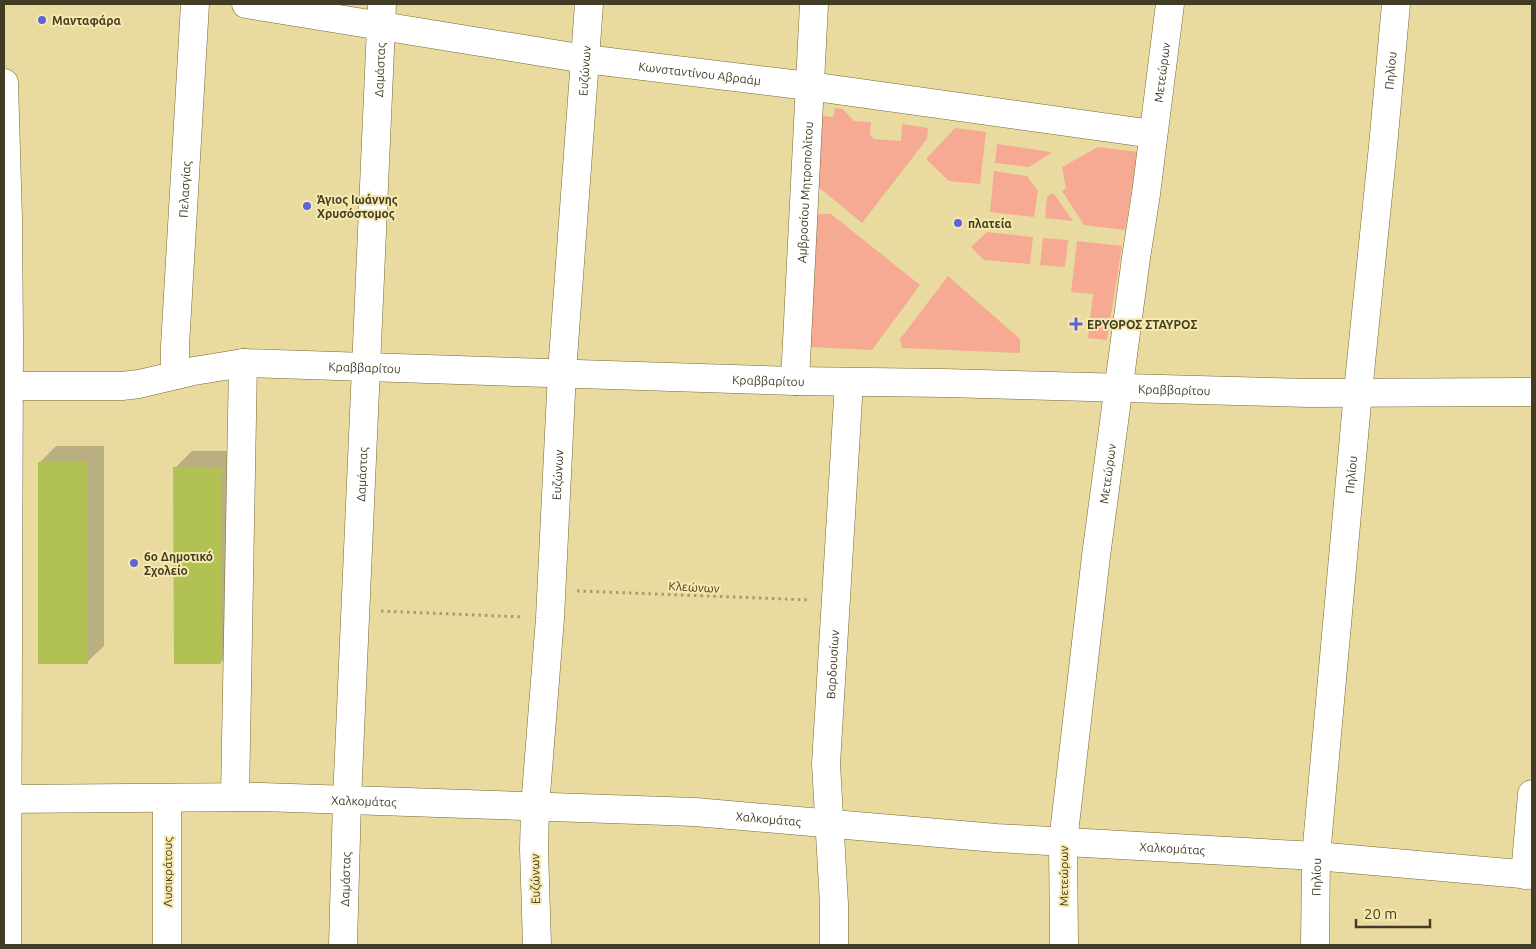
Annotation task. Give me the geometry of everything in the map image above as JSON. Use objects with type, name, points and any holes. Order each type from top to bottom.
[{"type":"street","name":"Πελασγίας","points":[[175,375],[175,337],[195,4]]},
{"type":"street","name":"Κωνσταντίνου Αβραάμ","points":[[246,4],[381,14],[585,58],[809,86],[1153,134]]},
{"type":"street","name":"Ευζώνων","points":[[537,945],[534,849],[535,807],[552,591],[562,372],[589,4]]},
{"type":"street","name":"Αμβροσίου Μητροπολίτου","points":[[795,381],[814,4]]},
{"type":"street","name":"Μετεώρων","points":[[1064,945],[1063,842],[1096,556],[1170,4]]},
{"type":"street","name":"Πηλίου","points":[[1315,945],[1316,856],[1358,392],[1396,4]]},
{"type":"street","name":"Δαμάστας","points":[[343,945],[346,800],[381,14]]},
{"type":"street","points":[[4,83],[6,339],[9,386],[6,487],[7,945]]},
{"type":"street","name":"Κραββαρίτου","points":[[9,386],[122,386],[243,363],[795,381],[1309,392],[1532,392]]},
{"type":"street","points":[[235,797],[243,363]]},
{"type":"street","name":"Βαρδουσίων","points":[[834,945],[834,904],[826,764],[849,382]]},
{"type":"street","points":[[1529,875],[1532,794]]},
{"type":"street","name":"Χαλκομάτας","points":[[6,800],[235,797],[694,812],[996,838],[1316,856],[1529,875]]},
{"type":"street","name":"Λυσικράτους","points":[[167,798],[167,945]]},
{"type":"path","name":"Κλεώνων","points":[[552,591],[836,600]]},
{"type":"path","points":[[355,610],[550,618]]},
{"type":"shaded area","points":[[835,108],[843,109],[854,121],[871,122],[870,135],[874,139],[901,141],[902,124],[928,128],[927,139],[862,223],[810,180],[815,115],[833,117]]},
{"type":"shaded area","points":[[955,128],[986,132],[980,184],[949,181],[926,159]]},
{"type":"shaded area","points":[[997,144],[1051,152],[1029,167],[995,163]]},
{"type":"shaded area","points":[[1098,147],[1138,152],[1125,230],[1084,225],[1062,191],[1066,188],[1062,167]]},
{"type":"shaded area","points":[[994,171],[1027,176],[1038,191],[1034,217],[990,212]]},
{"type":"shaded area","points":[[1050,194],[1054,194],[1073,221],[1045,218],[1047,197]]},
{"type":"shaded area","points":[[815,214],[831,214],[920,285],[872,350],[809,347]]},
{"type":"shaded area","points":[[987,232],[1033,237],[1030,264],[984,260],[971,247]]},
{"type":"shaded area","points":[[1043,238],[1068,240],[1065,267],[1040,265]]},
{"type":"shaded area","points":[[1077,241],[1122,246],[1107,340],[1088,338],[1093,294],[1071,292]]},
{"type":"shaded area","points":[[948,276],[1020,339],[1020,353],[902,348],[900,339]]},
{"type":"building","points":[[38,462],[88,462],[88,664],[38,664]]},
{"type":"building","points":[[173,467],[222,467],[221,664],[174,664]]},
{"type":"place","name":"Μανταφάρα","points":[[42,20]]},
{"type":"place","name":"Άγιος Ιωάννης Χρυσόστομος","points":[[307,206]]},
{"type":"place","name":"πλατεία","points":[[958,223]]},
{"type":"place","name":"ΕΡΥΘΡΟΣ ΣΤΑΥΡΟΣ","points":[[1076,324]]},
{"type":"place","name":"6ο Δημοτικό Σχολείο","points":[[134,563]]}]
